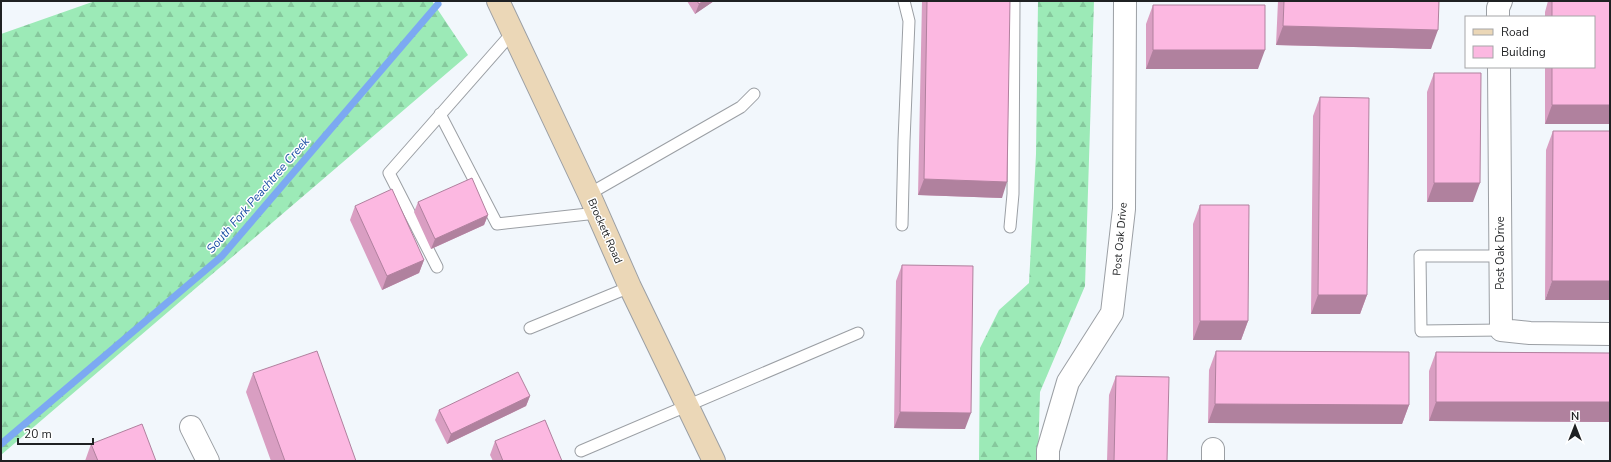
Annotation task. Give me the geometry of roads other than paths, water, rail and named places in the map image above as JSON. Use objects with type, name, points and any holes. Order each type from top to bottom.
[{"type":"street","name":"Brockett Road","points":[[498,1],[589,194],[630,287],[714,461]]},
{"type":"street","name":"Post Oak Drive","points":[[1048,461],[1048,450],[1068,382],[1112,313],[1124,209],[1125,1]]},
{"type":"street","points":[[1498,16],[1500,1]]},
{"type":"street","name":"Post Oak Drive","points":[[1499,68],[1501,330]]},
{"type":"street","points":[[1501,330],[1530,333],[1610,334]]},
{"type":"street","points":[[191,426],[208,461]]},
{"type":"lane","points":[[902,225],[909,21],[904,1]]},
{"type":"lane","points":[[1010,227],[1013,194],[1014,1]]},
{"type":"lane","points":[[437,267],[389,173],[513,32]]},
{"type":"lane","points":[[589,194],[741,107],[754,94]]},
{"type":"lane","points":[[440,114],[497,224],[597,213]]},
{"type":"lane","points":[[1500,256],[1420,256],[1421,330],[1501,330]]},
{"type":"lane","points":[[530,328],[630,287]]},
{"type":"lane","points":[[581,451],[858,333]]},
{"type":"waterway","name":"South Fork Peachtree Creek","points":[[1,444],[222,256],[438,4]]}]
